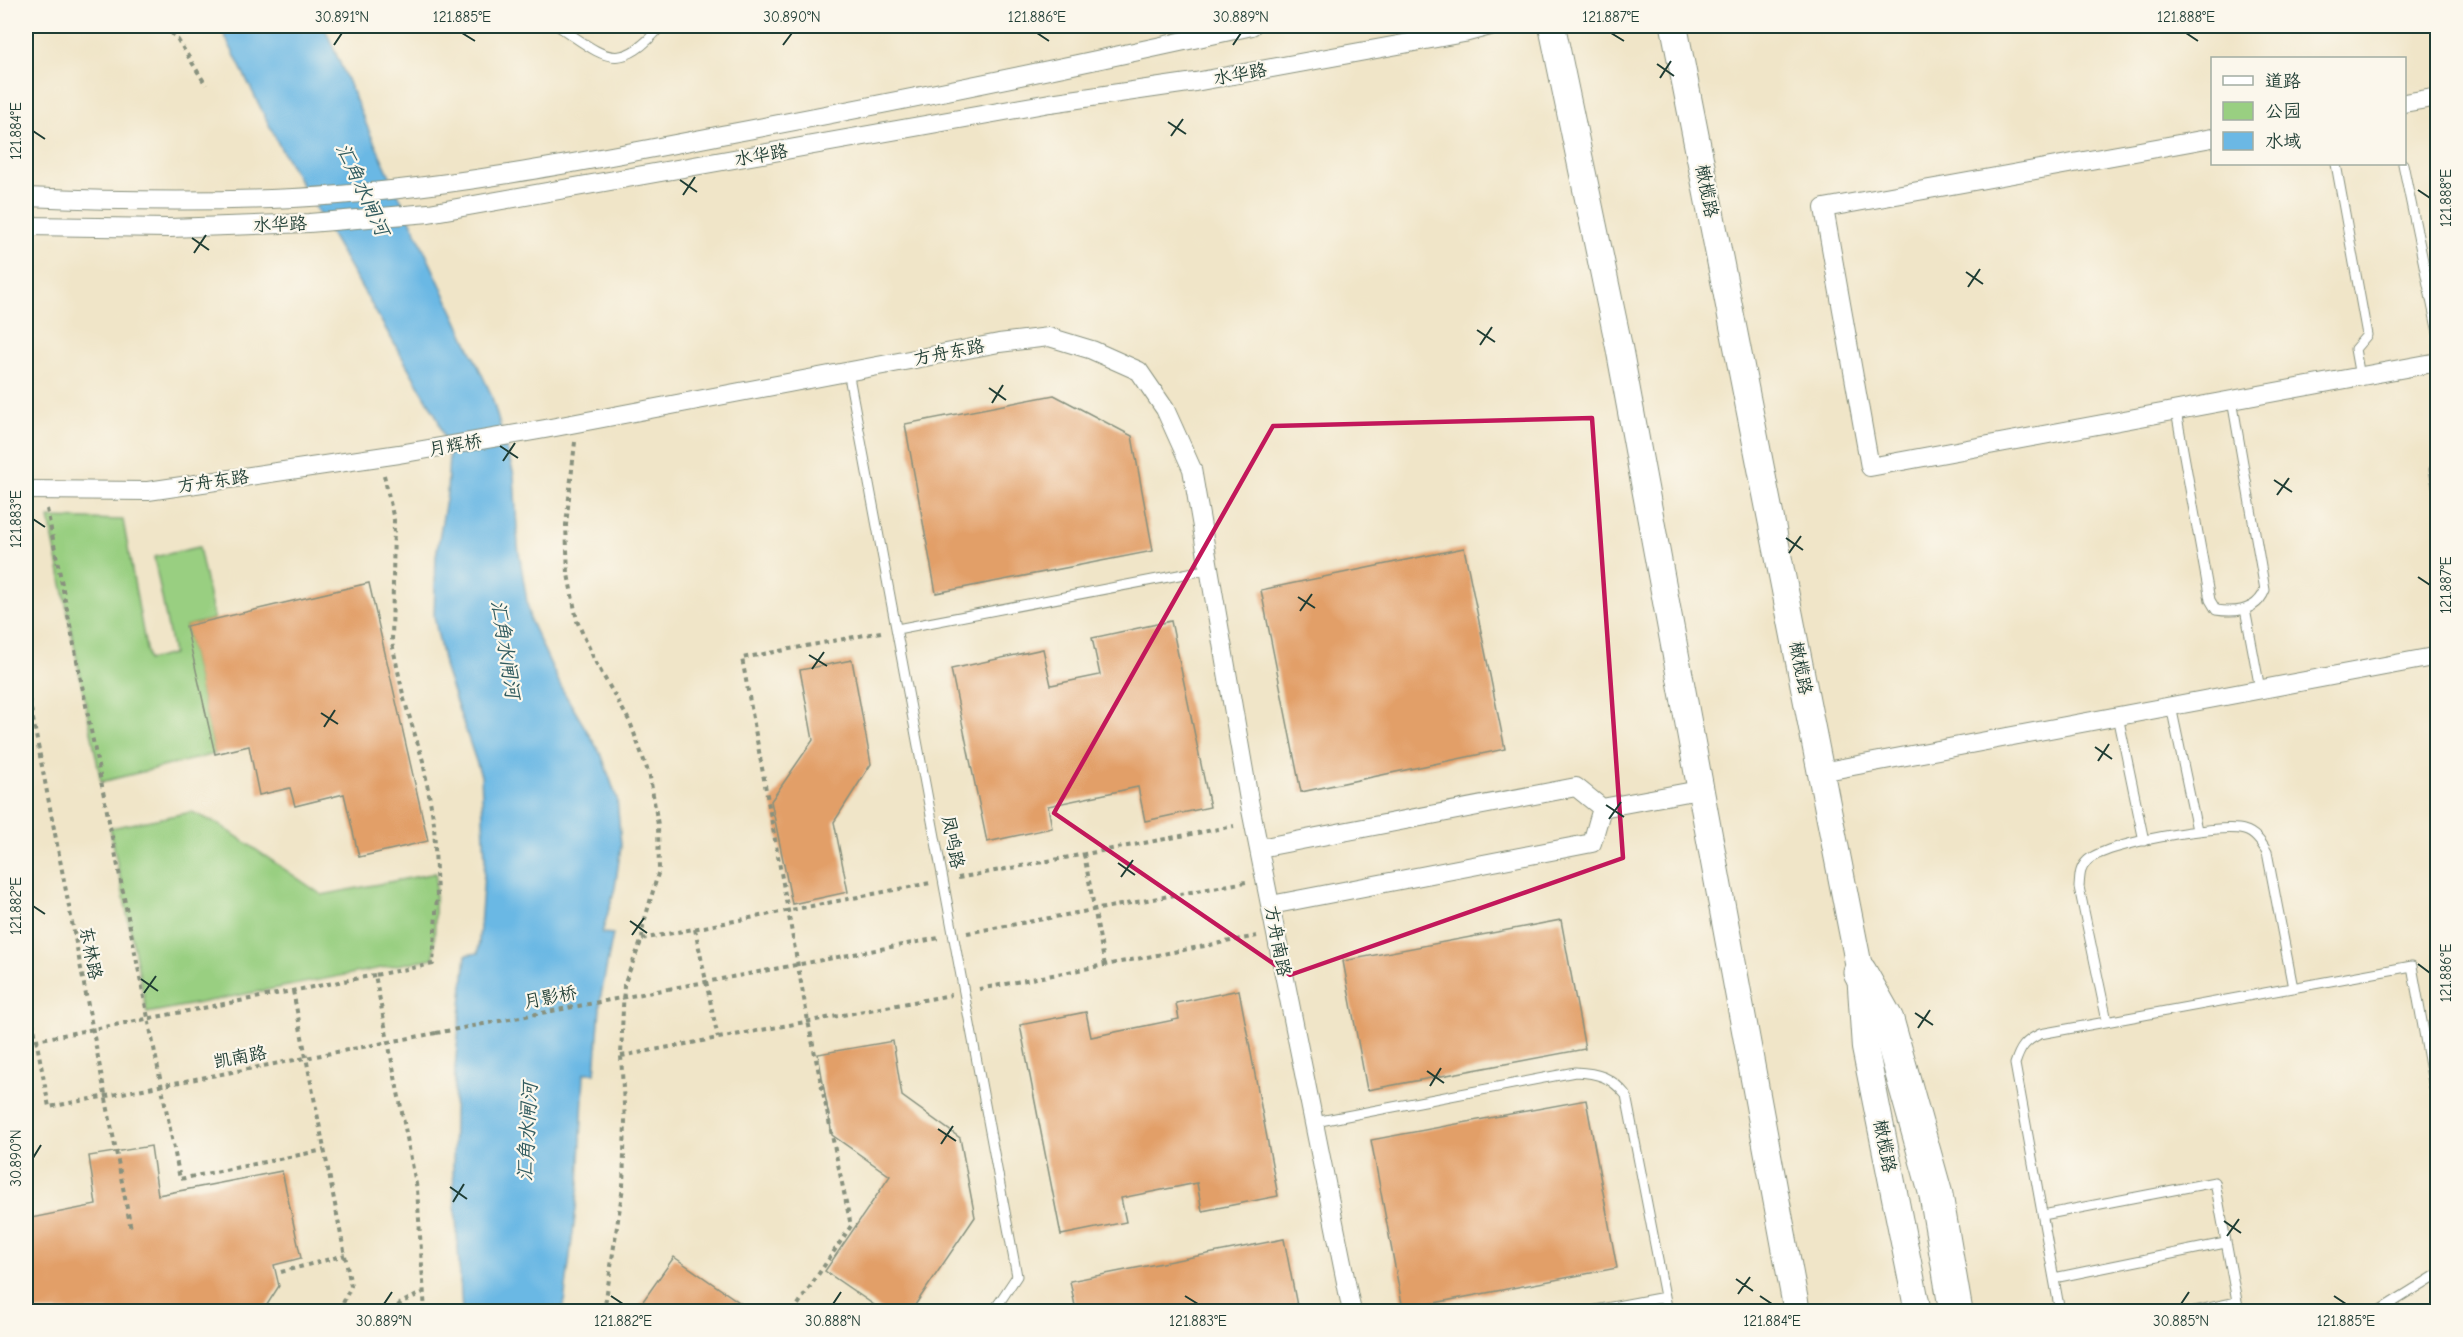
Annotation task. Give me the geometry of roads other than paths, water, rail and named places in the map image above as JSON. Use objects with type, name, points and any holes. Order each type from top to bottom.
[{"type":"highway","points":[[1860,972],[1887,1020],[1936,1195],[1956,1311]]},
{"type":"main road","points":[[1552,26],[1619,347],[1797,1311]]},
{"type":"main road","name":"橄榄路","points":[[1674,26],[1860,972],[1865,1048],[1918,1311]]},
{"type":"street","name":"水华路","points":[[26,197],[202,200],[295,198],[418,186],[534,171],[989,84],[1252,26]]},
{"type":"street","name":"水华路","points":[[26,226],[169,228],[309,223],[429,213],[1038,105],[1195,82],[1464,33],[1490,26]]},
{"type":"street","points":[[2406,103],[2438,97]]},
{"type":"street","points":[[2211,138],[1824,208],[1870,467],[2438,362]]},
{"type":"street","name":"方舟东路","points":[[546,429],[999,343],[1048,337],[1092,350],[1139,371],[1165,410],[1191,469],[1210,569]]},
{"type":"street","name":"月辉桥","points":[[399,454],[546,429]]},
{"type":"street","name":"方舟东路","points":[[34,490],[148,490],[399,454]]},
{"type":"street","name":"方舟南路","points":[[1210,569],[1249,800],[1352,1311]]},
{"type":"street","points":[[1821,772],[2438,656]]},
{"type":"street","points":[[1260,848],[1576,787],[1602,808],[1699,790]]},
{"type":"street","points":[[1271,905],[1592,843],[1602,808]]},
{"type":"lane","points":[[558,26],[605,57],[624,56],[644,46],[661,26]]},
{"type":"lane","points":[[2336,165],[2367,335],[2355,350],[2360,376]]},
{"type":"lane","points":[[2403,165],[2438,333]]},
{"type":"lane","name":"凤鸣路","points":[[848,371],[1017,1276],[993,1311]]},
{"type":"lane","points":[[2176,411],[2210,600],[2216,610],[2228,612],[2245,609],[2261,600],[2265,590],[2232,400]]},
{"type":"lane","points":[[2438,468],[2434,470],[2438,491]]},
{"type":"lane","points":[[897,629],[1210,569]]},
{"type":"lane","points":[[2245,609],[2260,690]]},
{"type":"lane","points":[[2171,706],[2197,830]]},
{"type":"lane","points":[[2118,716],[2144,841]]},
{"type":"lane","points":[[2107,1022],[2079,887],[2080,871],[2088,860],[2105,849],[2197,830],[2227,826],[2246,830],[2259,839],[2267,852],[2293,988]]},
{"type":"lane","points":[[2060,1311],[2015,1064],[2019,1050],[2027,1040],[2040,1034],[2412,966],[2438,1110]]},
{"type":"lane","points":[[1315,1122],[1575,1072],[1599,1073],[1616,1083],[1626,1095],[1668,1311]]},
{"type":"lane","points":[[2043,1215],[2216,1182],[2238,1307],[2190,1311]]},
{"type":"lane","points":[[2054,1278],[2226,1243]]},
{"type":"lane","points":[[2377,1311],[2438,1274]]},
{"type":"lane","points":[[1585,1311],[1665,1297]]},
{"type":"water","name":"汇角水闸河","points":[[220,26],[324,26],[370,133],[491,394],[514,475],[518,546],[530,620],[563,691],[602,756],[617,799],[621,846],[615,888],[602,933],[613,934],[601,995],[595,1073],[584,1073],[579,1185],[563,1311],[462,1311],[453,1171],[455,1068],[466,955],[478,953],[485,860],[481,776],[445,669],[434,616],[436,556],[447,494],[449,454],[437,417],[281,149]]}]
